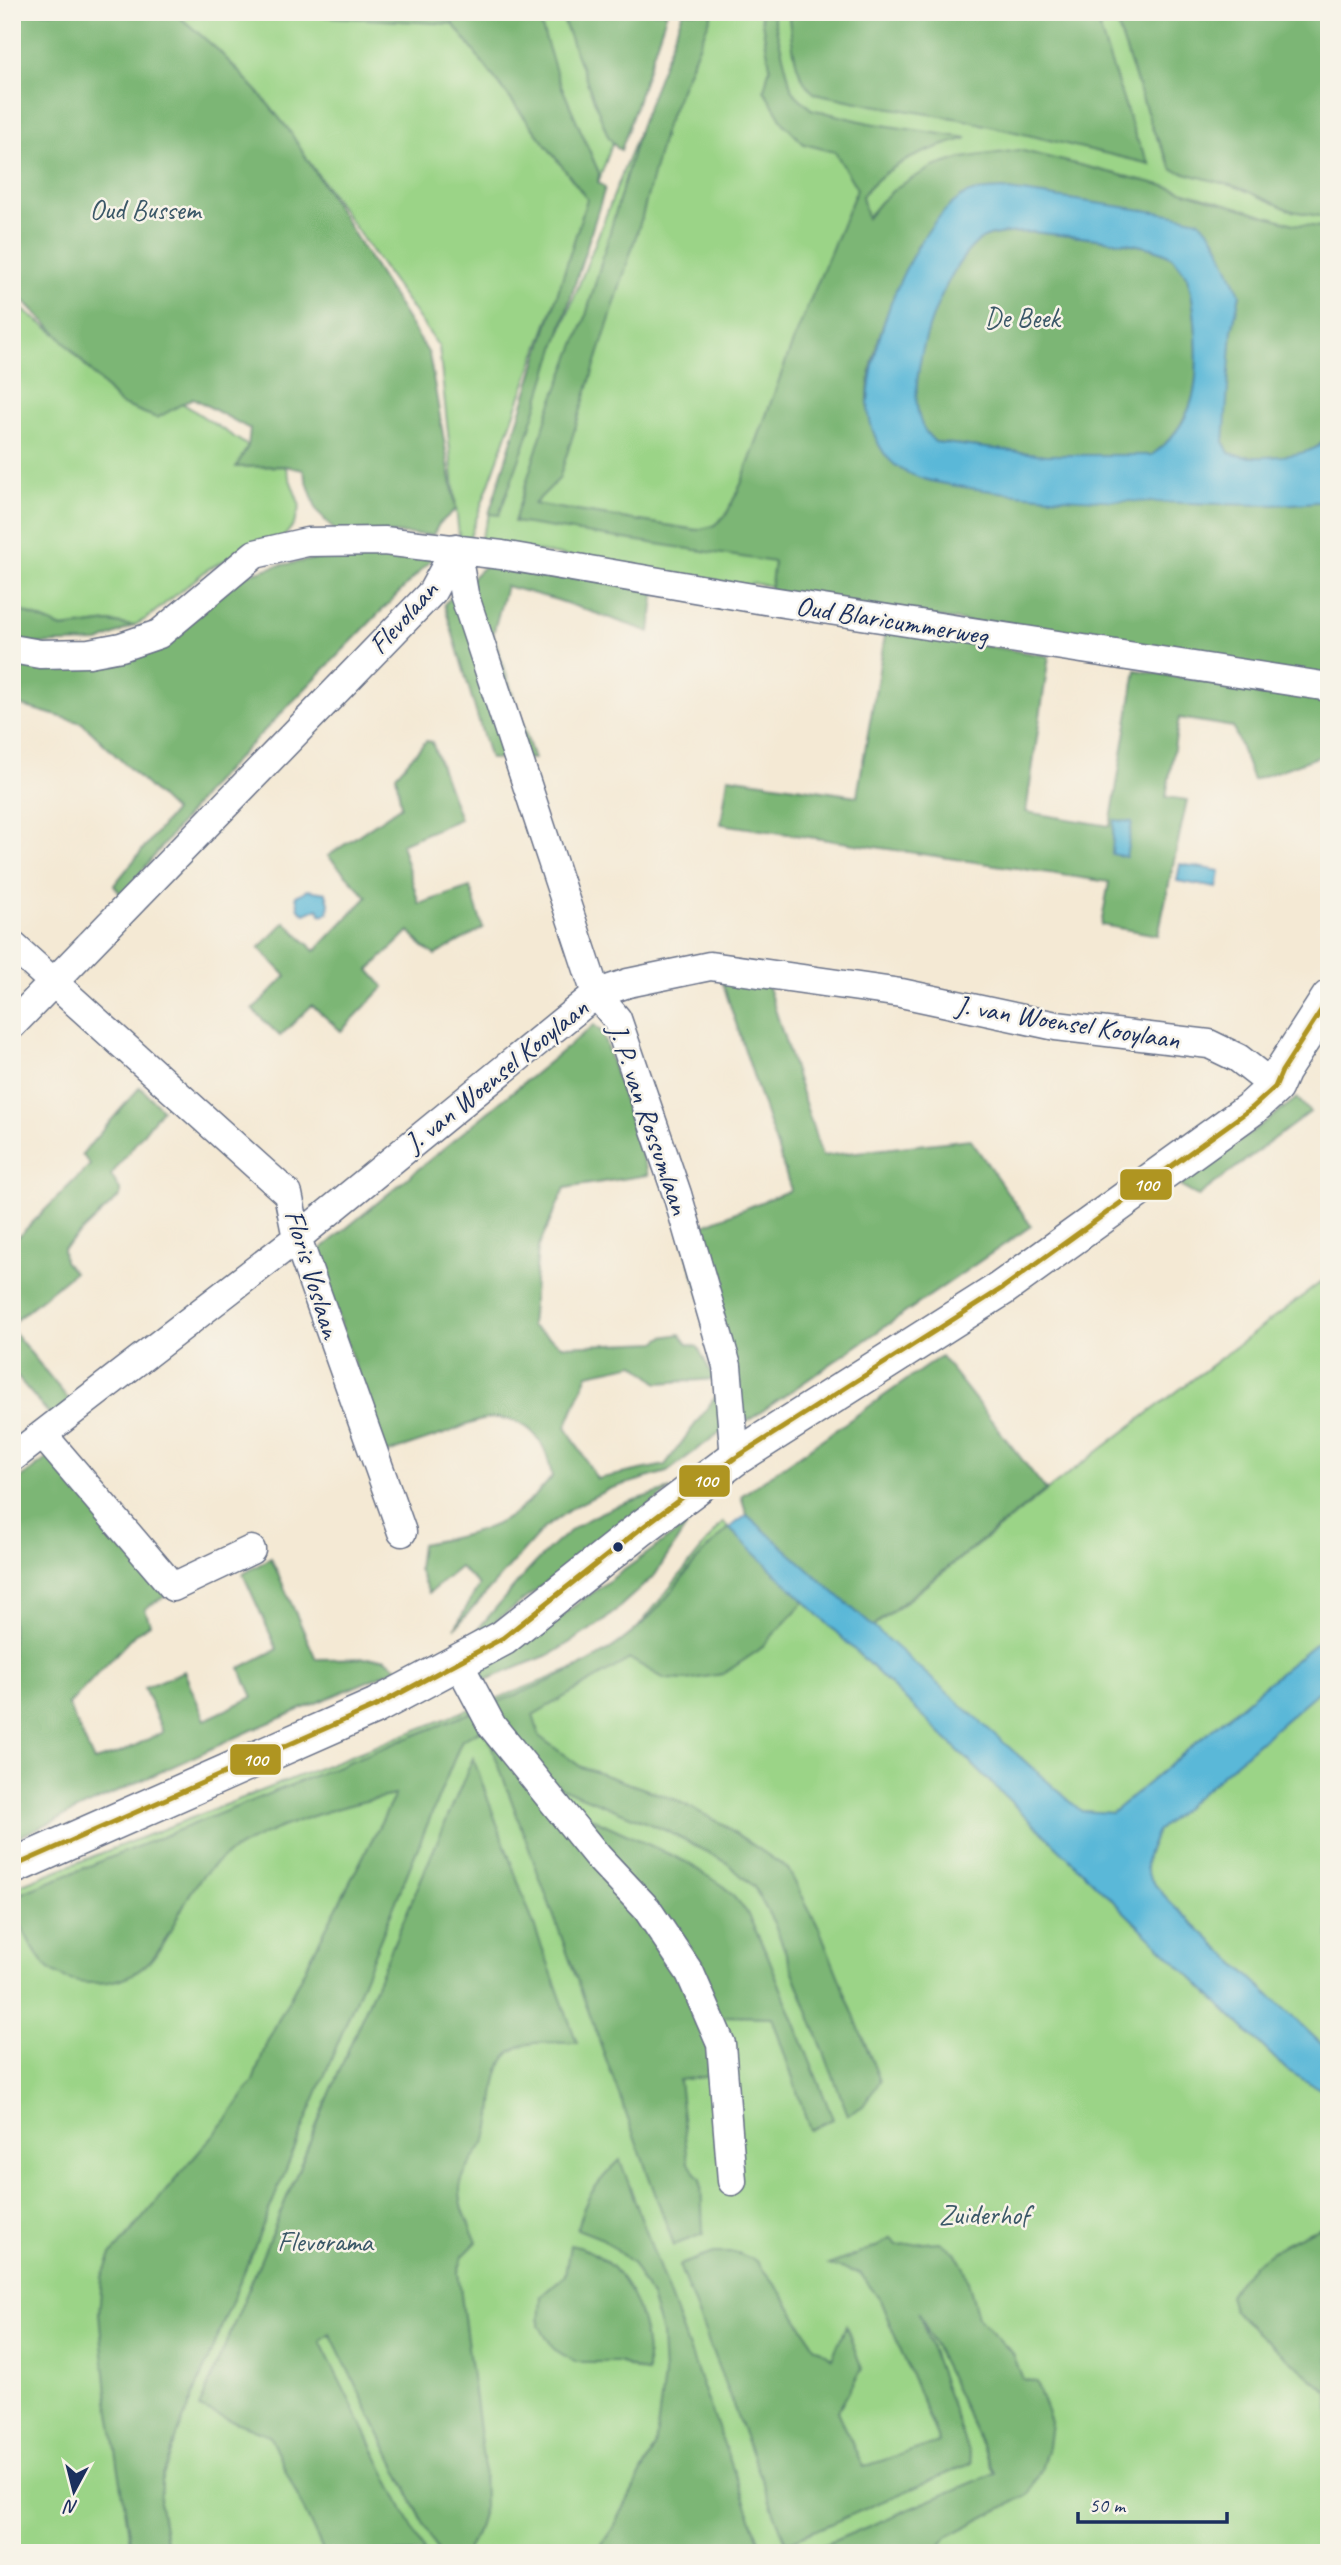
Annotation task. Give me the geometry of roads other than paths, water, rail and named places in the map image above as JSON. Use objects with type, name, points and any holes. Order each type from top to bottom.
[{"type":"main road","points":[[12,1867],[376,1706],[503,1638],[735,1458],[1001,1289],[1252,1108],[1275,1087],[1282,1071],[1329,998]]},
{"type":"street","name":"Flevolaan","points":[[12,649],[40,654],[89,653],[121,647],[159,634],[255,554],[289,546],[360,540],[456,548],[432,592],[12,1025]]},
{"type":"street","name":"Oud Blaricummerweg","points":[[456,548],[758,599],[1329,687]]},
{"type":"street","name":"J. P. van Rossumlaan","points":[[456,548],[464,594],[596,994],[617,1019],[681,1208],[727,1366],[735,1458]]},
{"type":"street","name":"Floris Voslaan","points":[[12,945],[288,1194],[297,1238],[402,1532]]},
{"type":"street","name":"J. van Woensel Kooylaan","points":[[12,1458],[297,1238],[596,994],[628,983],[710,966],[901,993],[1056,1026],[1209,1044],[1238,1058],[1275,1087]]},
{"type":"street","points":[[43,1435],[173,1587],[251,1550]]},
{"type":"street","points":[[458,1662],[492,1726],[598,1857],[647,1909],[690,1973],[721,2043],[732,2181]]},
{"type":"water","points":[[1002,189],[1170,214],[1198,220],[1209,230],[1240,294],[1232,330],[1224,443],[1229,453],[1248,457],[1273,457],[1309,451],[1329,436],[1329,500],[1258,505],[1051,497],[941,483],[912,475],[889,460],[876,438],[868,404],[876,351],[896,291],[909,262],[942,213],[966,194]],"holes":[[[1033,232],[1144,246],[1170,256],[1187,277],[1196,338],[1195,388],[1181,424],[1171,438],[1152,455],[1045,455],[935,442],[923,427],[917,401],[917,378],[929,327],[950,278],[962,259],[980,240],[994,235]]]},
{"type":"water","points":[[1114,820],[1132,822],[1126,857],[1112,854]]},
{"type":"water","points":[[1180,864],[1220,871],[1217,888],[1177,881]]},
{"type":"water","points":[[307,890],[326,893],[328,913],[321,915],[318,908],[305,914],[299,909],[296,896]]},
{"type":"water","points":[[747,1515],[1081,1811],[1112,1813],[1329,1632],[1329,1682],[1157,1831],[1146,1862],[1149,1876],[1170,1902],[1329,2051],[1329,2094],[1287,2070],[729,1528]]},
{"type":"park label","name":"Oud Bussem","points":[[145,209]]},
{"type":"park label","name":"De Beek","points":[[1022,317]]},
{"type":"park label","name":"Zuiderhof","points":[[984,2214]]},
{"type":"park label","name":"Flevorama","points":[[325,2241]]}]
